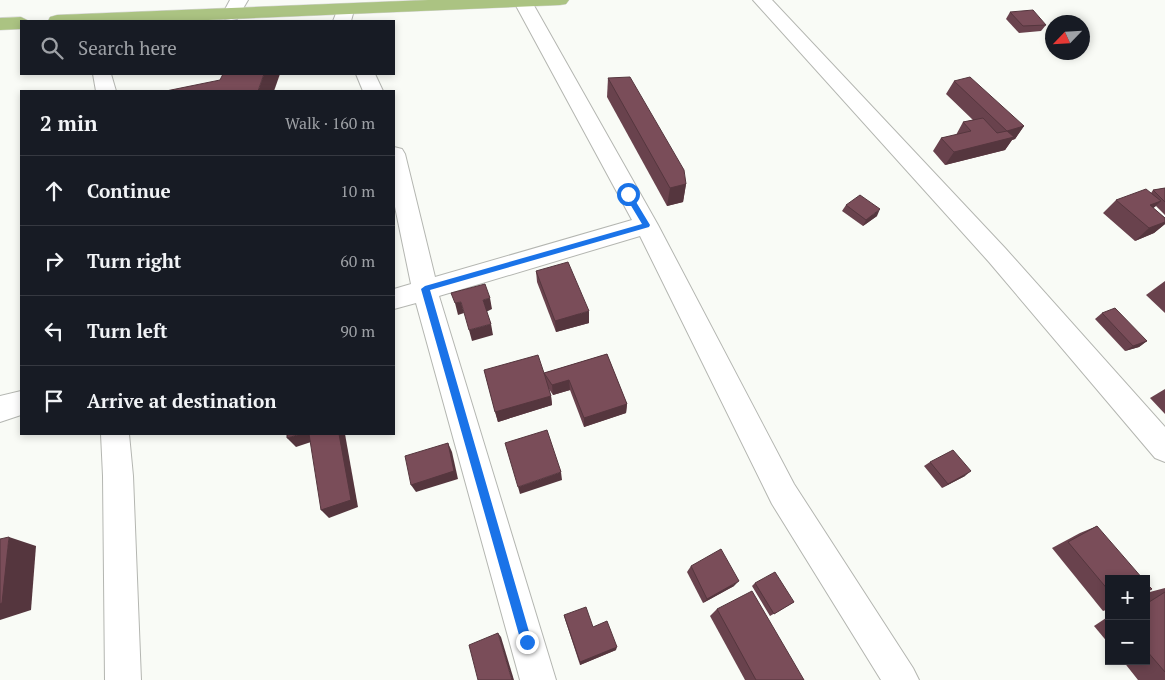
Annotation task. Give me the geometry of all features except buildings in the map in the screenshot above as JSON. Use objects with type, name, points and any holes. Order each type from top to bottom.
[{"type":"highway","points":[[89,20],[235,7],[343,16],[425,3],[560,0]]},
{"type":"highway","points":[[0,24],[20,23]]},
{"type":"street","points":[[762,0],[997,255],[1165,448]]},
{"type":"street","points":[[522,2],[600,146],[646,225],[783,494],[902,680]]},
{"type":"street","points":[[102,75],[106,90]]},
{"type":"street","points":[[366,75],[373,90]]},
{"type":"street","points":[[395,158],[425,289],[538,680]]},
{"type":"street","points":[[395,299],[646,225]]},
{"type":"street","points":[[0,409],[20,403]]},
{"type":"street","points":[[115,435],[118,476],[122,680]]},
{"type":"route","points":[[527,642],[425,289],[646,225],[628,194]]}]
